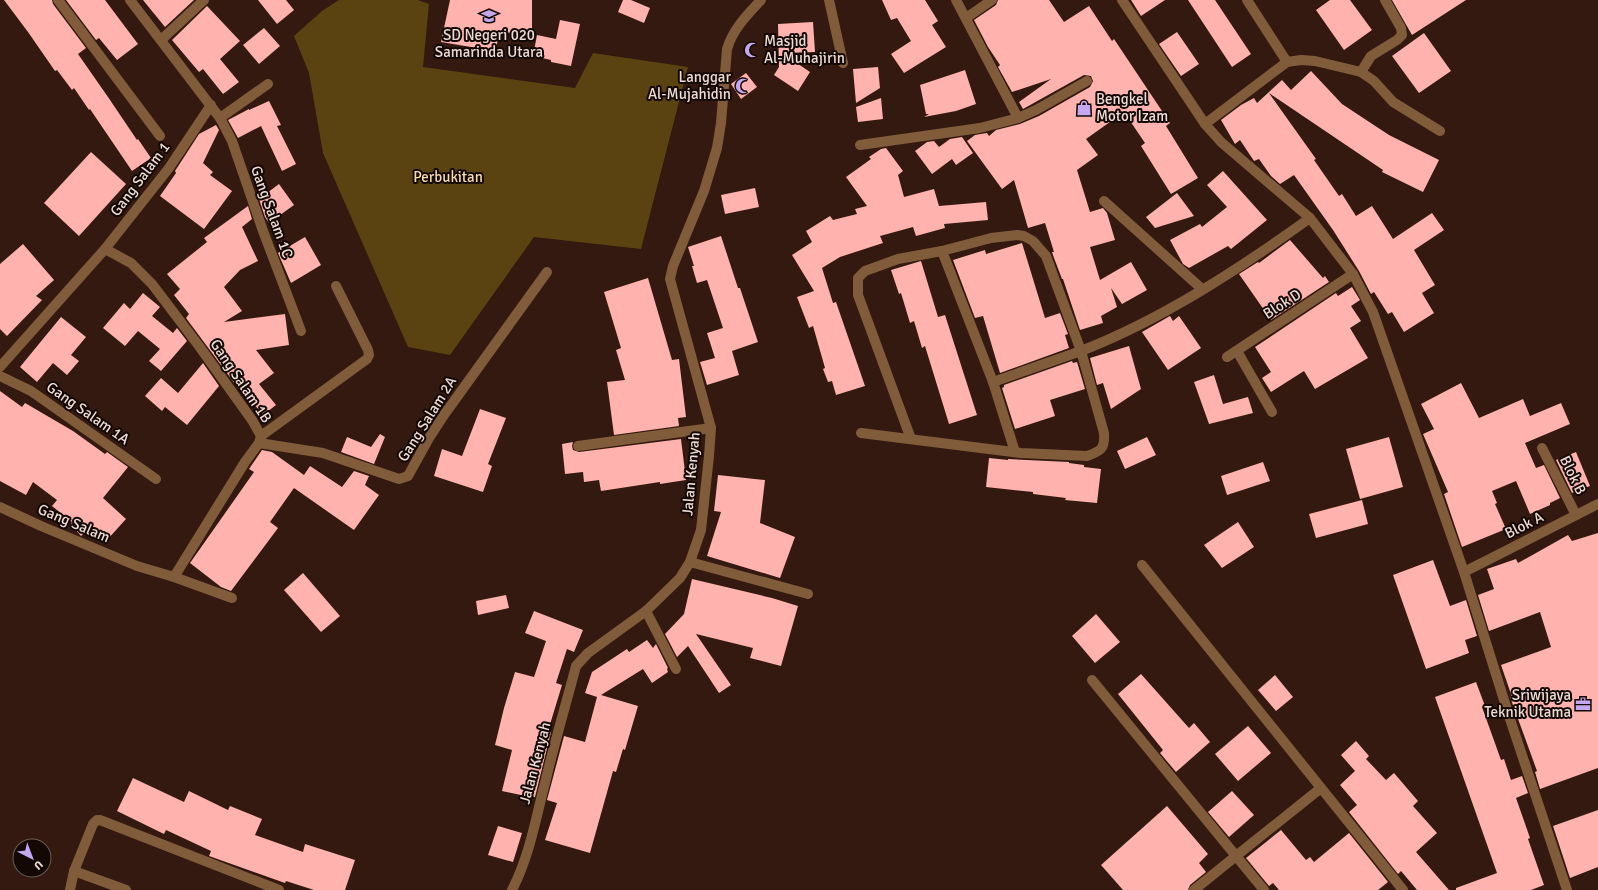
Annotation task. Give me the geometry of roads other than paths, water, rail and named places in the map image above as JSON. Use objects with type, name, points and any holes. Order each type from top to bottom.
[{"type":"street","points":[[58,0],[160,136]]},
{"type":"street","points":[[130,0],[211,105]]},
{"type":"street","points":[[161,40],[204,0]]},
{"type":"street","name":"Jalan Kenyah","points":[[512,890],[522,870],[530,843],[576,666],[588,653],[646,610],[680,578],[690,562],[701,530],[711,428],[670,280],[673,266],[704,191],[717,148],[721,123],[728,43],[737,28],[761,0]]},
{"type":"street","points":[[829,0],[843,63]]},
{"type":"street","points":[[956,0],[1018,118]]},
{"type":"street","points":[[966,18],[992,0]]},
{"type":"street","points":[[1122,0],[1205,124],[1221,142],[1310,218],[1353,274],[1373,312],[1464,572],[1566,890]]},
{"type":"street","points":[[1247,0],[1287,62]]},
{"type":"street","points":[[1361,72],[1371,56],[1397,40],[1402,35],[1401,28],[1385,0]]},
{"type":"street","points":[[1205,124],[1287,62],[1302,60],[1315,61],[1361,72],[1374,81],[1393,102],[1440,130]]},
{"type":"street","points":[[860,145],[980,128],[1018,118],[1036,110],[1087,81]]},
{"type":"street","points":[[220,118],[268,84]]},
{"type":"street","name":"Gang Salam 1C","points":[[211,105],[220,118],[232,141],[255,210],[301,331]]},
{"type":"street","name":"Gang Salam 1","points":[[0,367],[105,249],[169,168],[211,105]]},
{"type":"street","points":[[1104,201],[1202,289]]},
{"type":"street","points":[[993,382],[1082,351],[1114,338],[1202,289],[1266,249],[1310,218]]},
{"type":"street","points":[[861,433],[1014,452],[1087,456],[1100,450],[1103,446],[1104,433],[1082,351],[1046,256],[1033,241],[1024,236],[1017,235],[991,238],[942,251],[898,259],[865,271],[858,278],[858,295],[912,439]]},
{"type":"street","name":"Gang Salam 1B","points":[[105,249],[131,263],[147,278],[199,346],[252,420],[260,439],[174,577]]},
{"type":"street","points":[[942,251],[993,382],[1014,452]]},
{"type":"street","name":"Gang Salam 2A","points":[[260,439],[323,453],[400,479],[408,476],[429,438],[444,415],[547,272]]},
{"type":"street","name":"Blok D","points":[[1227,357],[1353,274]]},
{"type":"street","points":[[260,439],[367,359],[369,355],[368,350],[336,286]]},
{"type":"street","points":[[1237,351],[1272,412]]},
{"type":"street","name":"Gang Salam 1A","points":[[0,376],[32,391],[156,479]]},
{"type":"street","points":[[578,446],[711,428]]},
{"type":"street","name":"Blok B","points":[[1542,448],[1576,516]]},
{"type":"street","name":"Blok A","points":[[1464,572],[1598,504]]},
{"type":"street","name":"Gang Salam","points":[[0,507],[41,526],[137,566],[174,577]]},
{"type":"street","points":[[690,562],[808,594]]},
{"type":"street","points":[[1142,565],[1404,890]]},
{"type":"street","points":[[174,577],[232,598]]},
{"type":"street","points":[[646,610],[676,670]]},
{"type":"street","points":[[1092,680],[1264,890]]},
{"type":"street","points":[[1194,890],[1321,788]]},
{"type":"street","points":[[70,890],[74,871],[97,820],[279,890]]},
{"type":"street","points":[[74,871],[126,890]]},
{"type":"place","name":"SD Negeri 020 Samarinda Utara","points":[[489,16]]},
{"type":"place","name":"Masjid Al-Muhajirin","points":[[752,50]]},
{"type":"place","name":"Langgar Al-Mujahidin","points":[[743,86]]},
{"type":"place","name":"Bengkel Motor Izam","points":[[1084,108]]},
{"type":"place","name":"Sriwijaya Teknik Utama","points":[[1583,704]]},
{"type":"park label","name":"Perbukitan","points":[[448,177]]}]
